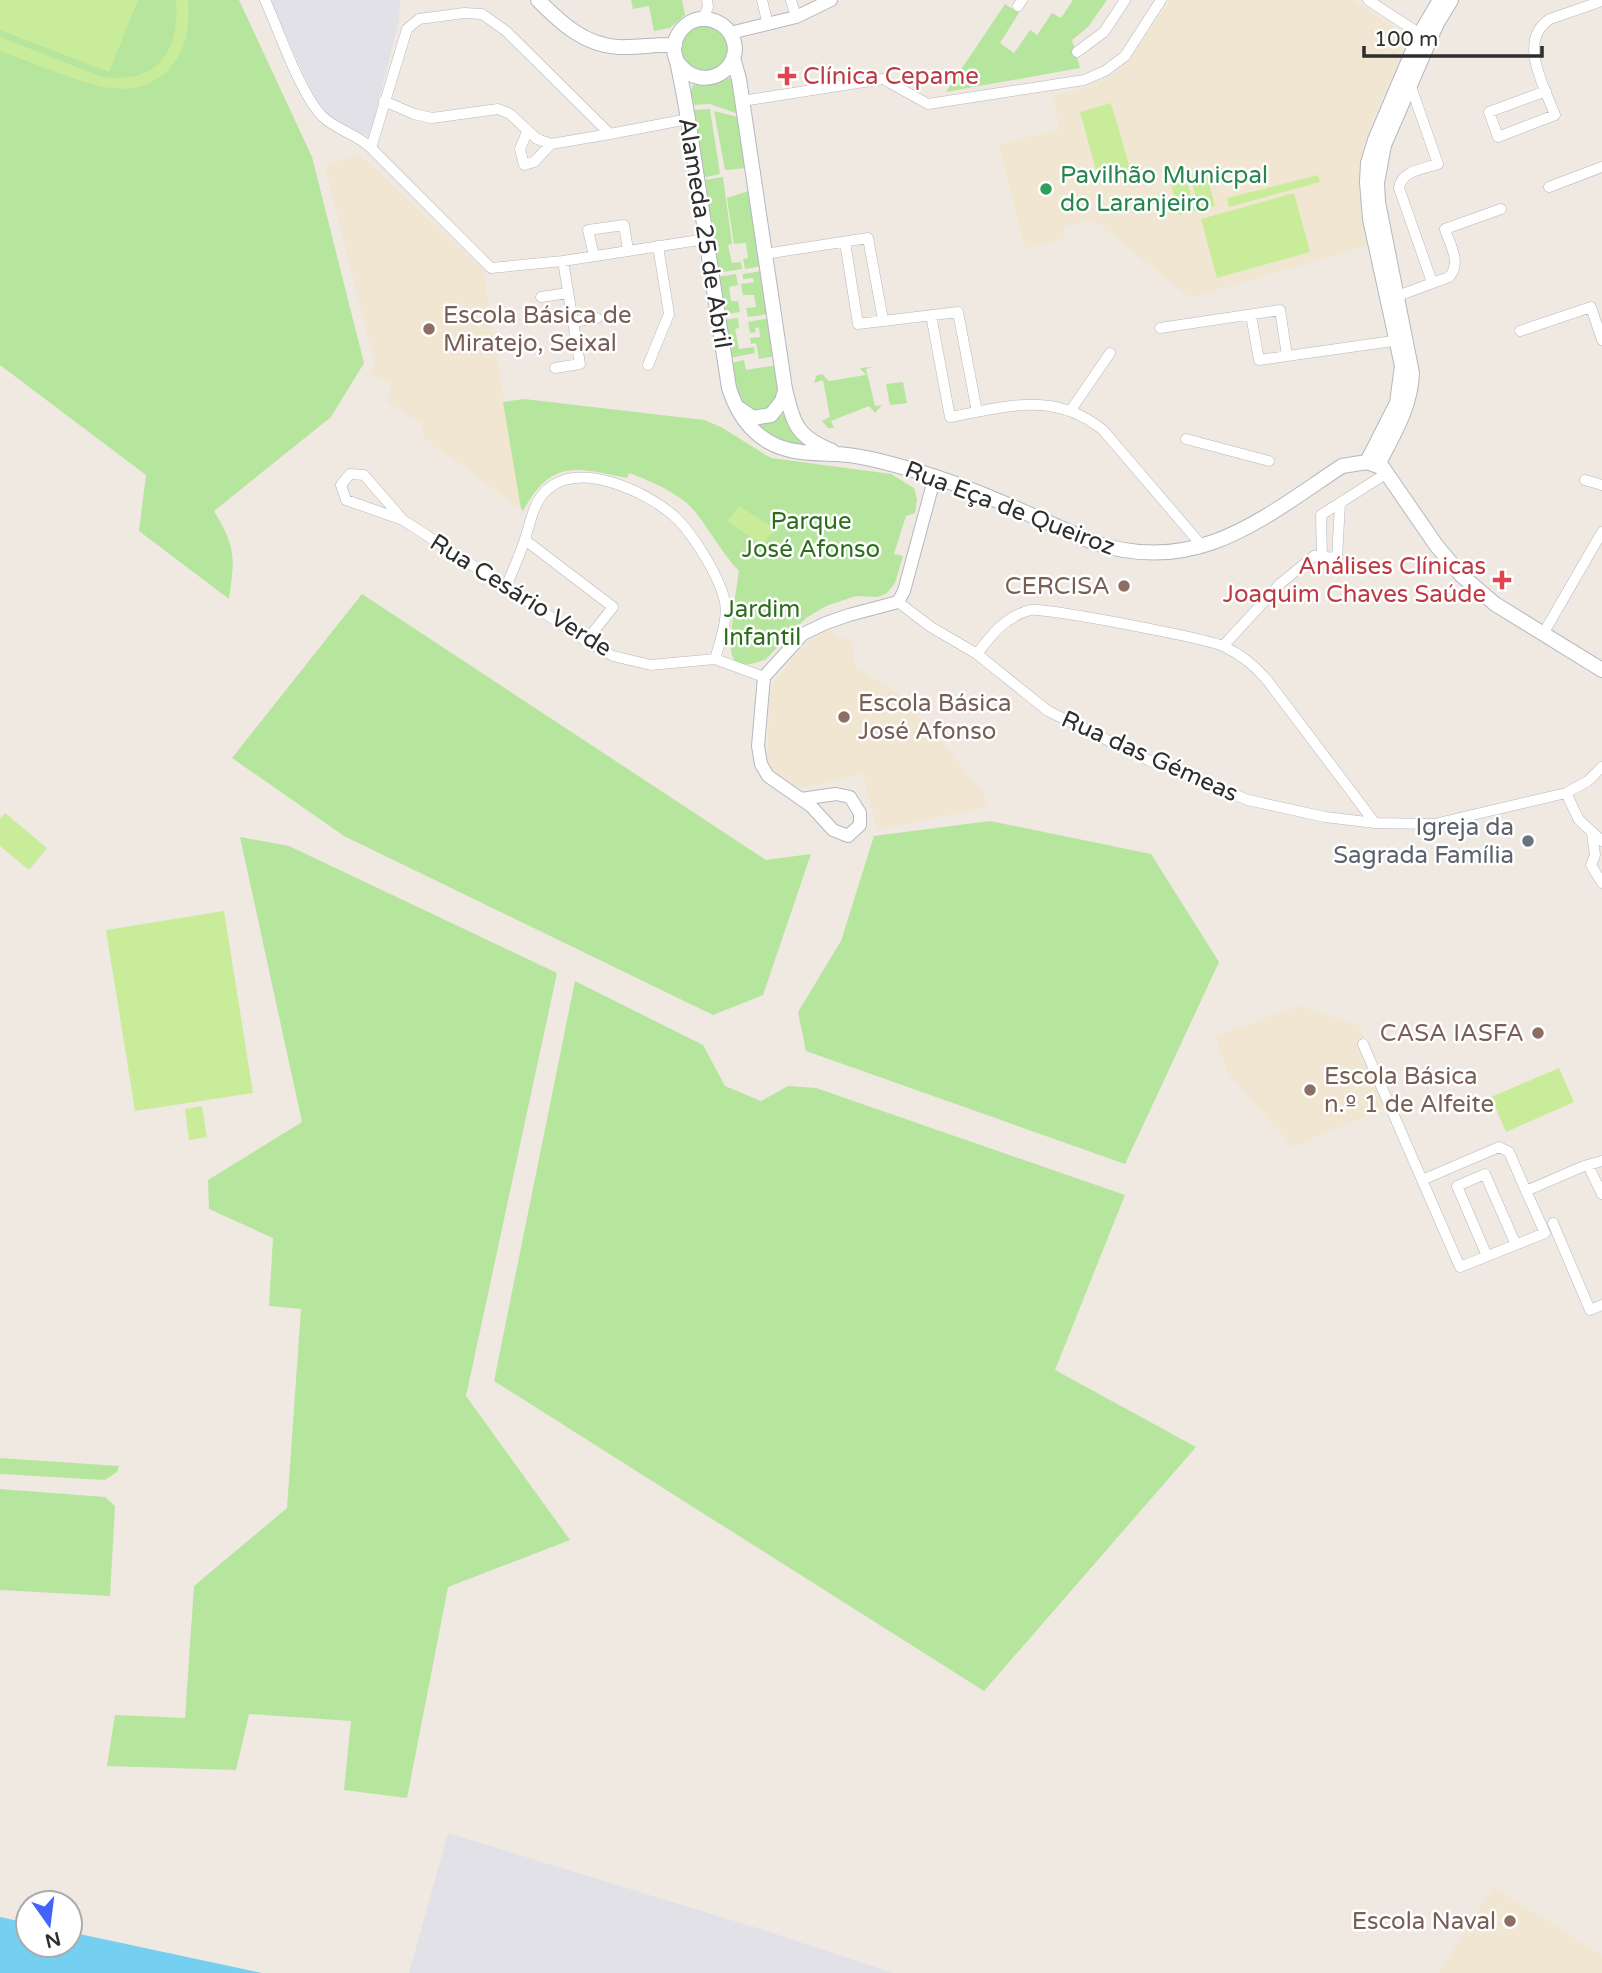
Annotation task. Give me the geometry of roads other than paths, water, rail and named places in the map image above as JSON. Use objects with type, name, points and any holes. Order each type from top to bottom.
[{"type":"main road","points":[[538,0],[573,32],[597,43],[618,47],[674,45],[684,27],[703,19],[718,22],[730,33],[734,45],[733,58],[742,101],[785,389],[798,428],[811,442],[839,454]]},
{"type":"main road","points":[[1393,298],[1370,219],[1368,163],[1375,140],[1440,0]]},
{"type":"main road","points":[[1451,0],[1424,37],[1410,83],[1384,145],[1377,183],[1393,298],[1402,340],[1412,364],[1412,386],[1405,409],[1377,466],[1461,575],[1495,604],[1602,670]]},
{"type":"main road","name":"Alameda 25 de Abril","points":[[674,45],[688,119],[729,388],[734,403],[743,419],[769,442],[785,449],[816,454],[839,454]]},
{"type":"main road","points":[[678,63],[690,75],[707,79],[723,72],[733,58]]},
{"type":"main road","points":[[734,403],[753,418],[764,418],[777,410],[785,389]]},
{"type":"main road","name":"Rua Eça de Queiroz","points":[[839,454],[935,475],[990,495],[1074,535],[1111,548],[1155,554],[1203,547],[1246,528],[1342,466],[1377,466]]},
{"type":"street","points":[[265,0],[310,103],[324,118],[361,138],[491,268],[563,261],[706,239]]},
{"type":"street","points":[[703,19],[708,7],[706,0]]},
{"type":"street","points":[[762,0],[768,25]]},
{"type":"street","points":[[792,0],[796,17]]},
{"type":"street","points":[[730,33],[796,17],[831,0]]},
{"type":"street","points":[[1077,52],[1104,32],[1125,0]]},
{"type":"street","points":[[742,101],[883,79],[928,104],[1084,80],[1105,71],[1125,56],[1161,0]]},
{"type":"street","points":[[1368,0],[1424,37]]},
{"type":"street","points":[[1546,91],[1489,112],[1498,137],[1555,115],[1533,51],[1536,31],[1550,19],[1602,1]]},
{"type":"street","points":[[371,148],[407,29],[419,19],[464,13],[482,14],[506,31],[610,134]]},
{"type":"street","points":[[1410,83],[1438,164],[1406,174],[1399,188],[1432,282]]},
{"type":"street","points":[[384,101],[414,114],[432,118],[498,109],[510,114],[537,139],[551,144],[688,119]]},
{"type":"street","points":[[527,132],[520,149],[524,164],[534,162],[551,144]]},
{"type":"street","points":[[1549,187],[1602,167]]},
{"type":"street","points":[[1393,298],[1449,277],[1455,270],[1456,264],[1445,229],[1501,209]]},
{"type":"street","points":[[594,256],[588,230],[624,225],[628,250]]},
{"type":"street","points":[[765,254],[868,238],[883,320]]},
{"type":"street","points":[[845,242],[858,324],[958,312],[977,412]]},
{"type":"street","points":[[648,365],[668,314],[658,246]]},
{"type":"street","points":[[555,368],[580,364],[563,261]]},
{"type":"street","points":[[541,297],[568,293]]},
{"type":"street","points":[[1520,331],[1591,307],[1602,340]]},
{"type":"street","points":[[1160,328],[1280,310],[1287,356]]},
{"type":"street","points":[[1251,315],[1258,360],[1402,340]]},
{"type":"street","points":[[931,316],[950,416],[1039,404],[1071,410],[1088,417],[1103,430],[1203,547]]},
{"type":"street","points":[[573,322],[597,318]]},
{"type":"street","points":[[1071,410],[1110,353]]},
{"type":"street","points":[[1186,439],[1269,461]]},
{"type":"street","points":[[1322,556],[1321,515],[1340,503],[1377,466]]},
{"type":"street","points":[[350,474],[365,475],[403,520],[346,500],[341,485],[350,474]]},
{"type":"street","points":[[801,799],[836,794],[850,797],[860,813],[860,825],[848,836],[833,830],[801,799],[768,776],[761,764],[758,746],[764,677],[803,634],[849,615],[898,602],[904,591],[935,475]]},
{"type":"street","points":[[506,587],[533,514],[545,491],[562,479],[586,477],[649,498],[676,517],[716,576],[725,603],[723,634],[715,659]]},
{"type":"street","points":[[1584,480],[1602,485]]},
{"type":"street","points":[[1224,645],[1282,583],[1314,556],[1337,558],[1340,503]]},
{"type":"street","name":"Rua Cesário Verde","points":[[403,520],[613,656],[651,665],[715,659],[764,677]]},
{"type":"street","points":[[1543,634],[1602,531]]},
{"type":"street","points":[[525,540],[613,607],[586,641]]},
{"type":"street","name":"Rua das Gémeas","points":[[898,602],[931,627],[977,654],[1048,711],[1148,760],[1248,800],[1325,817],[1376,823],[1434,824],[1562,794]]},
{"type":"street","points":[[977,654],[996,628],[1031,610],[1069,614],[1224,645],[1254,665],[1267,680],[1376,823]]},
{"type":"street","points":[[1602,767],[1588,780],[1562,794],[1580,820],[1602,841]]},
{"type":"street","points":[[1592,833],[1595,855],[1591,864],[1602,883]]},
{"type":"street","points":[[1363,1044],[1422,1180],[1460,1267],[1545,1233],[1508,1152],[1499,1147],[1422,1180]]},
{"type":"street","points":[[1526,1191],[1602,1161]]},
{"type":"street","points":[[1588,1165],[1602,1194]]},
{"type":"street","points":[[1487,1256],[1457,1186],[1485,1174],[1516,1245]]},
{"type":"street","points":[[1553,1223],[1590,1310],[1602,1305]]},
{"type":"water","points":[[0,1917],[14,1920],[14,1959],[84,1959],[84,1935],[262,1973],[0,1973]]},
{"type":"place","name":"Clínica Cepame","points":[[787,76]]},
{"type":"place","name":"Pavilhão Municpal do Laranjeiro","points":[[1046,189]]},
{"type":"place","name":"Escola Básica de Miratejo, Seixal","points":[[429,329]]},
{"type":"place","name":"Análises Clínicas Joaquim Chaves Saúde","points":[[1502,580]]},
{"type":"place","name":"CERCISA","points":[[1124,586]]},
{"type":"place","name":"Escola Básica José Afonso","points":[[844,717]]},
{"type":"place","name":"Igreja da Sagrada Família","points":[[1528,841]]},
{"type":"place","name":"CASA IASFA","points":[[1538,1033]]},
{"type":"place","name":"Escola Básica n.º 1 de Alfeite","points":[[1310,1090]]},
{"type":"place","name":"Escola Naval","points":[[1510,1921]]},
{"type":"park label","name":"Parque José Afonso","points":[[811,535]]},
{"type":"park label","name":"Jardim Infantil","points":[[762,623]]}]
